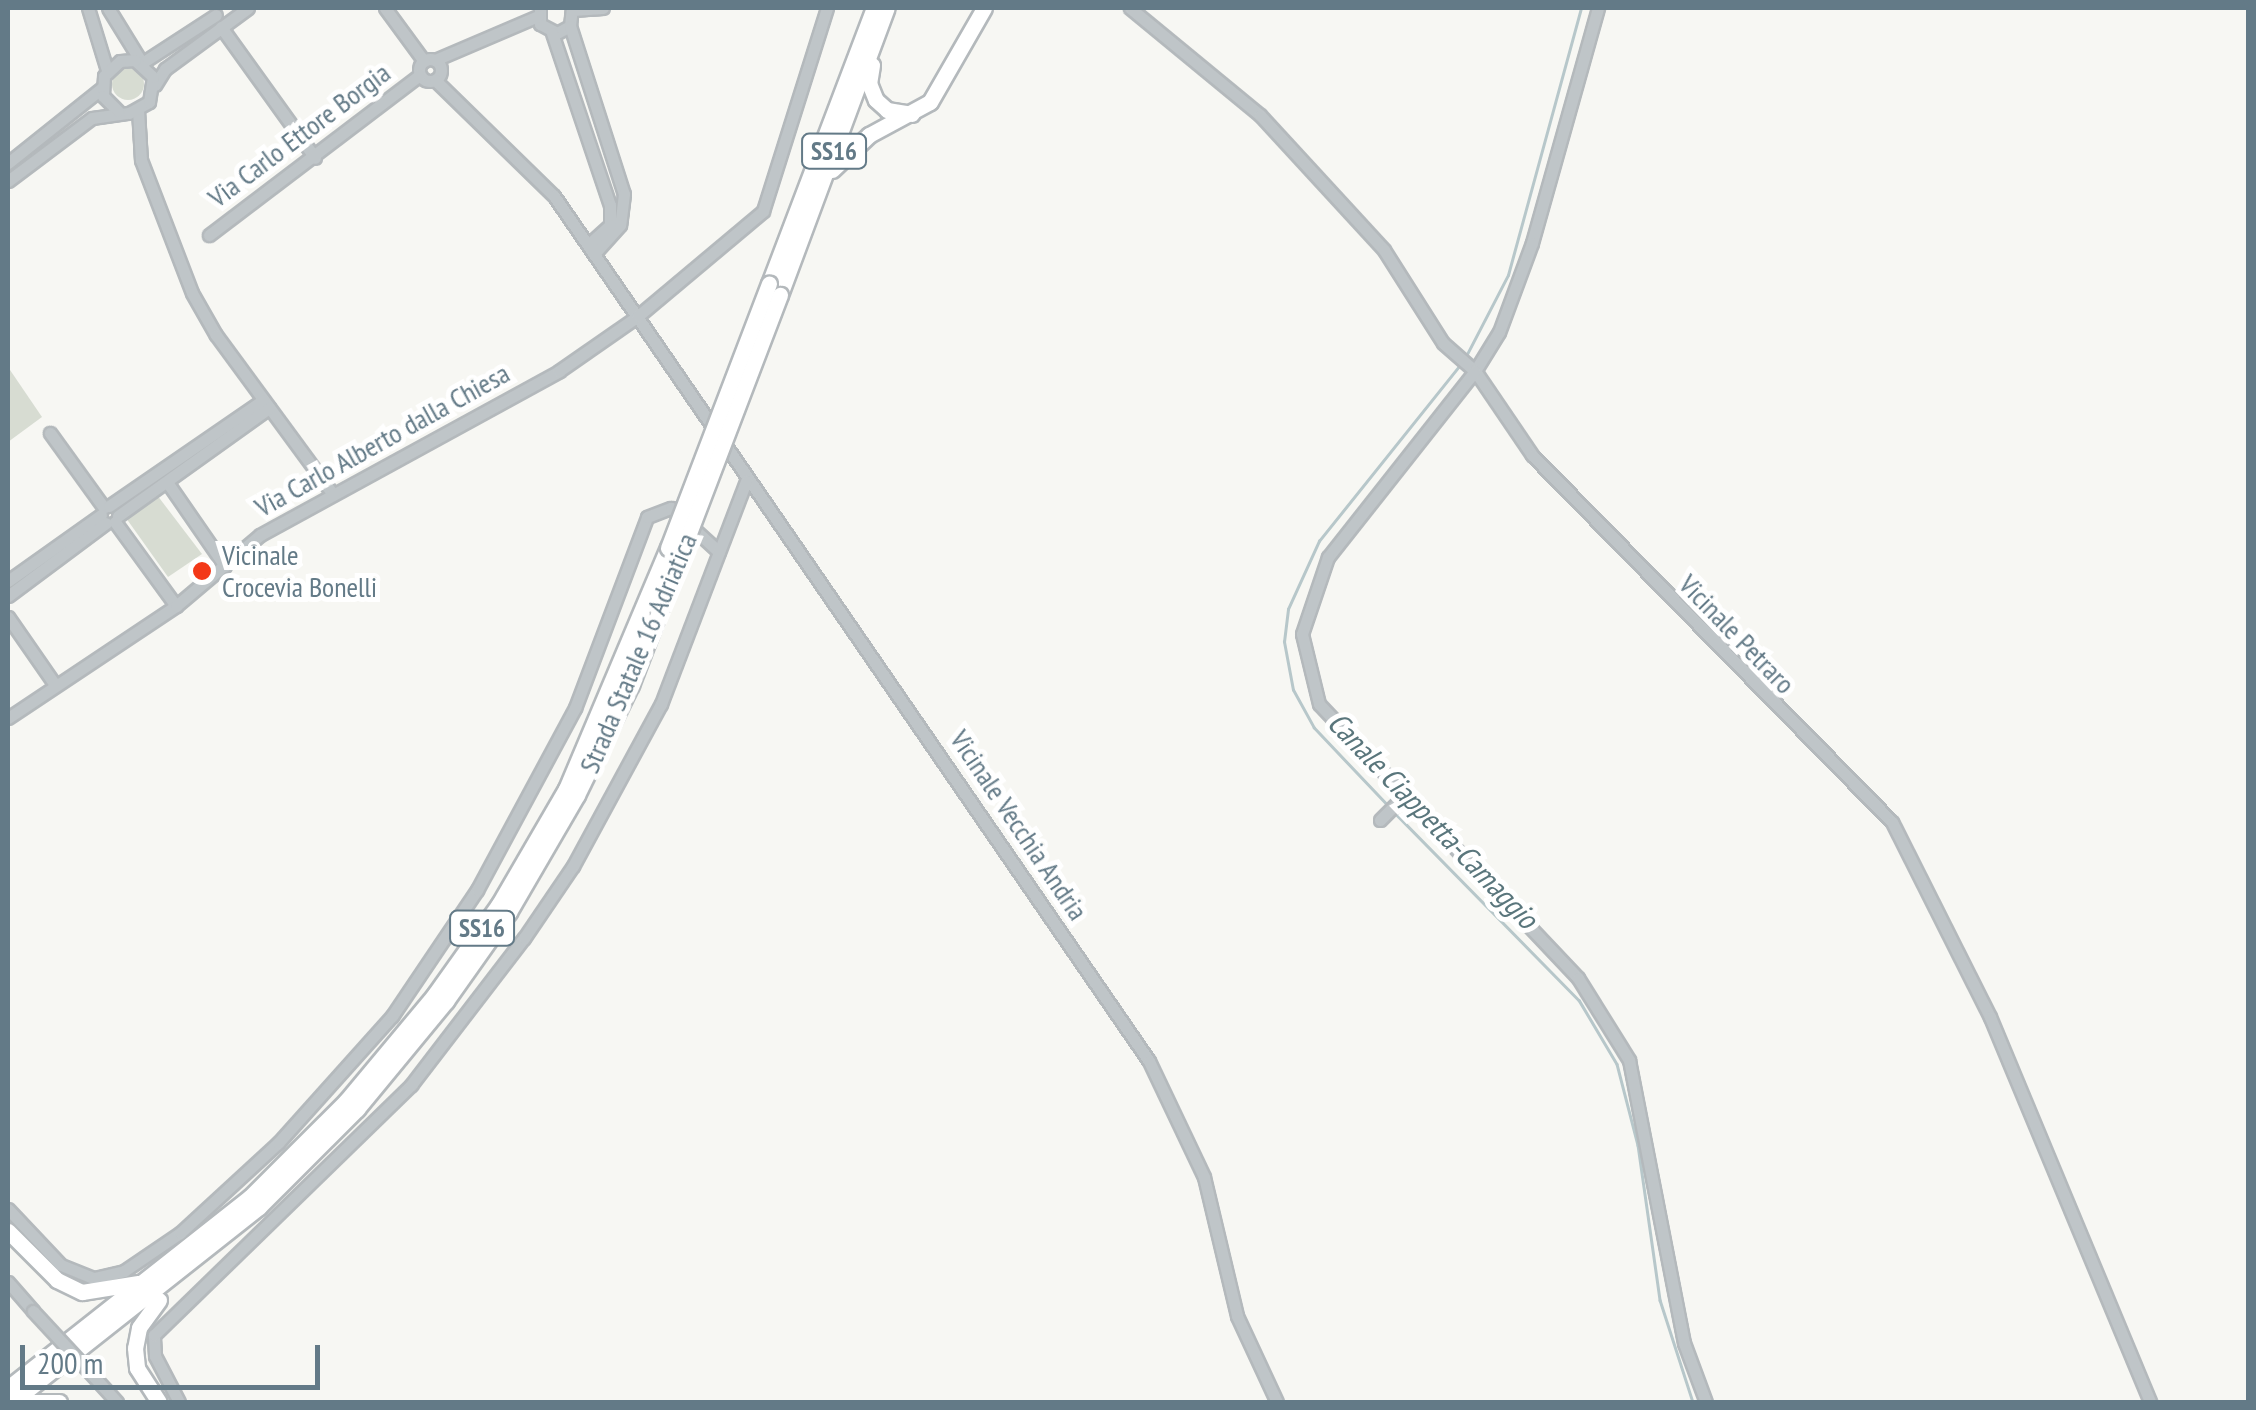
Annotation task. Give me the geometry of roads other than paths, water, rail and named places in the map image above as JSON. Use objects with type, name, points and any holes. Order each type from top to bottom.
[{"type":"highway","name":"Strada Statale 16 Adriatica","points":[[12,1402],[190,1266],[357,1109],[509,912],[631,685],[673,555],[774,289],[874,8]]},
{"type":"highway","name":"Strada Statale 16 Adriatica","points":[[774,289],[823,181],[887,8]]},
{"type":"highway","points":[[823,181],[869,134],[916,114],[942,87],[984,8]]},
{"type":"highway","points":[[878,32],[872,93],[887,110],[916,114]]},
{"type":"highway","name":"Strada Statale 16 Adriatica","points":[[8,1388],[164,1269],[250,1196],[346,1101],[435,994],[499,904],[574,773],[673,555]]},
{"type":"highway","points":[[8,1231],[58,1280],[82,1292],[115,1291],[164,1269]]},
{"type":"highway","points":[[159,1402],[137,1368],[139,1328],[190,1266]]},
{"type":"highway","points":[[25,1402],[60,1402]]},
{"type":"street","points":[[8,163],[102,88],[107,70],[88,8]]},
{"type":"street","points":[[108,8],[155,85]]},
{"type":"street","points":[[200,8],[216,23],[315,158]]},
{"type":"street","points":[[107,70],[127,60],[142,63],[248,8]]},
{"type":"street","points":[[386,8],[436,60],[435,80],[420,76]]},
{"type":"street","points":[[592,249],[620,225],[624,194],[570,26],[572,9],[602,8]]},
{"type":"street","name":"Via Carlo Alberto dalla Chiesa","points":[[8,718],[176,606],[260,536],[560,371],[638,316],[763,211],[827,8]]},
{"type":"street","name":"Vicinale Petraro","points":[[1130,8],[1260,114],[1384,250],[1452,352],[1474,369],[1532,456],[1892,822],[1990,1017],[2150,1402]]},
{"type":"street","points":[[1598,8],[1518,284],[1474,369],[1328,557],[1302,634],[1319,704],[1578,978],[1629,1060],[1680,1327],[1706,1402]]},
{"type":"street","points":[[420,76],[436,60],[536,17],[552,33],[610,205],[610,225],[592,249]]},
{"type":"street","points":[[8,181],[92,118],[129,111],[165,69],[216,23]]},
{"type":"street","points":[[552,33],[570,26]]},
{"type":"street","name":"Via Carlo Ettore Borgia","points":[[209,236],[420,76]]},
{"type":"street","name":"Vicinale Vecchia Andria","points":[[435,80],[554,196],[746,481],[1149,1061],[1193,1149],[1238,1316],[1277,1402]]},
{"type":"street","points":[[102,88],[129,111],[171,248],[216,335],[333,494]]},
{"type":"street","points":[[8,596],[109,515],[167,482],[266,404]]},
{"type":"street","points":[[8,581],[266,404]]},
{"type":"street","points":[[50,433],[176,606]]},
{"type":"street","points":[[179,1402],[155,1356],[154,1334],[411,1084],[524,938],[573,866],[661,704],[746,481]]},
{"type":"street","points":[[167,482],[226,566]]},
{"type":"street","points":[[8,1209],[61,1265],[94,1278],[109,1275],[180,1233],[278,1143],[392,1016],[477,890],[575,708],[646,516],[671,508],[719,552]]},
{"type":"street","points":[[8,617],[55,685]]},
{"type":"street","points":[[1380,820],[1403,797]]},
{"type":"street","points":[[8,1282],[116,1402]]},
{"type":"waterway","name":"Canale Ciappetta-Camaggio","points":[[1465,358],[1508,275],[1581,8]]},
{"type":"waterway","name":"Canale Ciappetta-Camaggio","points":[[1387,805],[1314,728],[1293,690],[1284,642],[1288,609],[1319,541],[1460,365]]},
{"type":"waterway","name":"Canale Ciappetta-Camaggio","points":[[1396,814],[1579,1000],[1617,1064],[1638,1145],[1660,1300],[1693,1402]]},
{"type":"place","name":"Vicinale Crocevia Bonelli","points":[[202,571]]}]
